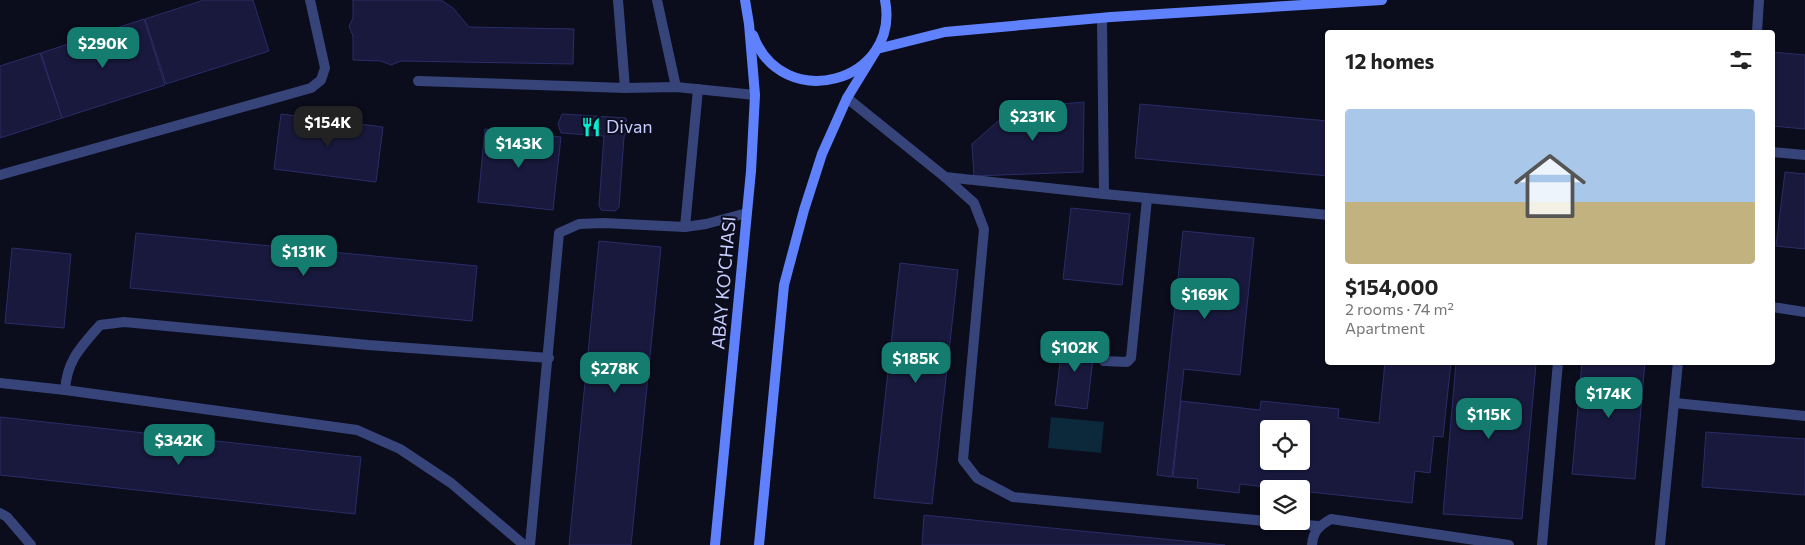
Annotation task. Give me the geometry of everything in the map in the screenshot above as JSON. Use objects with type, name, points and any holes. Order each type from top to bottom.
[{"type":"main road","points":[[745,0],[749,24],[757,47],[772,65],[793,78],[816,82],[840,78],[861,67],[877,49],[945,32],[1102,18],[1382,0]]},
{"type":"main road","points":[[749,24],[750,0]]},
{"type":"main road","points":[[758,545],[784,285],[804,210],[822,154],[848,98],[877,49],[885,30],[887,9],[885,0]]},
{"type":"main road","name":"ABAY KO'CHASI","points":[[715,545],[747,213],[755,95],[749,24]]},
{"type":"lane","points":[[0,175],[311,88],[321,80],[325,68],[310,0]]},
{"type":"lane","points":[[618,0],[625,88]]},
{"type":"lane","points":[[657,0],[676,87]]},
{"type":"lane","points":[[1757,30],[1758,0]]},
{"type":"lane","points":[[1102,18],[1104,194]]},
{"type":"lane","points":[[418,81],[625,88],[676,87],[755,95]]},
{"type":"lane","points":[[685,227],[698,89]]},
{"type":"lane","points":[[848,98],[945,176],[974,203],[984,229],[963,460],[978,478],[1013,497],[1318,526]]},
{"type":"lane","points":[[1775,152],[1805,155]]},
{"type":"lane","points":[[945,176],[1104,194],[1325,215]]},
{"type":"lane","points":[[1104,361],[1127,362],[1131,358],[1147,198]]},
{"type":"lane","points":[[530,545],[549,358],[559,233],[579,224],[596,223],[685,227],[706,224],[747,213]]},
{"type":"lane","points":[[1775,307],[1805,312]]},
{"type":"lane","points":[[65,390],[66,376],[75,353],[100,325],[124,322],[368,345],[549,358]]},
{"type":"lane","points":[[1542,545],[1558,365]]},
{"type":"lane","points":[[1660,545],[1678,365]]},
{"type":"lane","points":[[0,384],[65,390],[357,430],[400,449],[451,483],[524,545]]},
{"type":"lane","points":[[1675,403],[1805,416]]},
{"type":"lane","points":[[0,513],[7,517],[31,545]]},
{"type":"lane","points":[[1312,545],[1312,537],[1318,526],[1331,519],[1509,545]]},
{"type":"water","points":[[1051,417],[1104,422],[1101,453],[1048,448]]},
{"type":"building","points":[[204,0],[253,0],[269,51],[166,84],[145,19]]},
{"type":"building","points":[[353,0],[441,0],[453,8],[469,27],[574,29],[573,64],[401,61],[391,65],[381,61],[353,60],[353,36],[349,26],[353,18]]},
{"type":"building","points":[[144,19],[165,85],[62,118],[41,53]]},
{"type":"building","points":[[1775,52],[1805,55],[1805,129],[1775,126]]},
{"type":"building","points":[[40,53],[62,118],[0,138],[0,66]]},
{"type":"building","points":[[1084,102],[1083,172],[974,176],[972,144],[1013,108]]},
{"type":"building","points":[[1140,104],[1325,121],[1325,176],[1135,158]]},
{"type":"building","points":[[281,114],[383,127],[376,182],[274,169]]},
{"type":"building","points":[[562,114],[626,118],[628,129],[624,137],[619,207],[615,211],[601,210],[599,205],[604,136],[561,133],[558,124]]},
{"type":"building","points":[[485,129],[561,137],[553,210],[478,202]]},
{"type":"building","points":[[1785,172],[1805,174],[1805,249],[1776,246]]},
{"type":"building","points":[[1071,208],[1130,214],[1122,285],[1063,279]]},
{"type":"building","points":[[1183,231],[1254,238],[1240,375],[1184,369],[1172,477],[1157,475]]},
{"type":"building","points":[[136,233],[477,266],[472,321],[130,288]]},
{"type":"building","points":[[599,241],[661,247],[631,545],[569,545]]},
{"type":"building","points":[[12,248],[71,254],[64,328],[5,323]]},
{"type":"building","points":[[900,263],[958,270],[932,504],[874,498]]},
{"type":"building","points":[[1063,338],[1095,342],[1087,409],[1055,405]]},
{"type":"building","points":[[1385,365],[1451,365],[1443,437],[1434,436],[1430,473],[1415,471],[1412,503],[1310,492],[1310,480],[1260,480],[1260,486],[1240,484],[1239,493],[1197,488],[1198,479],[1173,477],[1181,401],[1260,410],[1261,401],[1339,409],[1338,418],[1379,423]]},
{"type":"building","points":[[1456,365],[1536,365],[1522,519],[1443,514]]},
{"type":"building","points":[[1582,365],[1645,365],[1635,479],[1572,474]]},
{"type":"building","points":[[0,417],[361,457],[355,514],[0,475]]},
{"type":"building","points":[[1706,432],[1805,439],[1805,495],[1702,487]]},
{"type":"building","points":[[924,515],[1061,529],[1225,545],[922,545]]},
{"type":"place","name":"Divan","points":[[591,127]]}]
